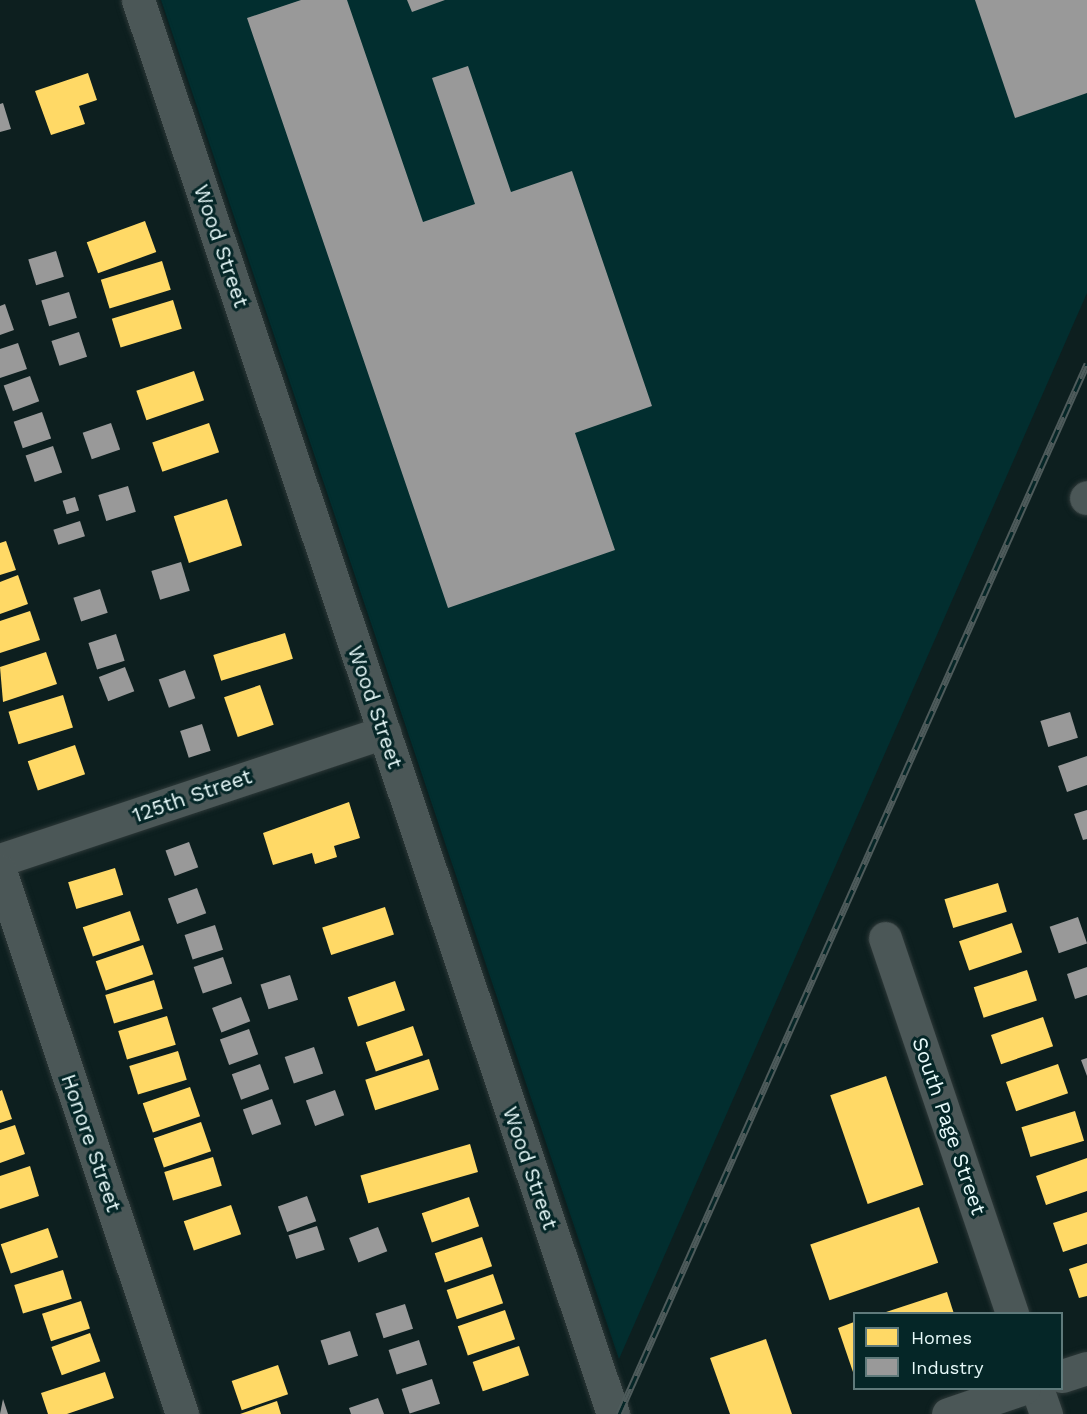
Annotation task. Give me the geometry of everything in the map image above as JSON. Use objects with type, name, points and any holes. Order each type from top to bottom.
[{"type":"street","name":"Wood Street","points":[[138,0],[613,1414]]},
{"type":"street","name":"125th Street","points":[[0,860],[384,732]]},
{"type":"street","name":"Honore Street","points":[[0,871],[182,1414]]},
{"type":"street","name":"South Page Street","points":[[885,938],[1011,1312]]},
{"type":"street","points":[[1063,1376],[1087,1368]]},
{"type":"street","points":[[948,1414],[1021,1390]]},
{"type":"street","points":[[1037,1390],[1046,1414]]},
{"type":"shaded area","points":[[161,0],[1087,0],[1087,293],[619,1359]]},
{"type":"building: Homes","points":[[88,73],[97,100],[79,106],[85,124],[51,135],[35,91]]},
{"type":"building: Homes","points":[[145,221],[156,252],[98,273],[87,242]]},
{"type":"building: Homes","points":[[162,261],[171,290],[110,308],[101,280]]},
{"type":"building: Homes","points":[[173,300],[182,329],[121,347],[112,319]]},
{"type":"building: Homes","points":[[194,371],[204,400],[146,420],[136,391]]},
{"type":"building: Homes","points":[[209,423],[219,452],[162,472],[152,443]]},
{"type":"building: Homes","points":[[227,499],[242,546],[189,563],[174,516]]},
{"type":"building: Homes","points":[[6,541],[16,570],[0,575],[0,543]]},
{"type":"building: Homes","points":[[18,575],[28,604],[0,614],[0,582]]},
{"type":"building: Homes","points":[[30,611],[40,640],[0,653],[0,621]]},
{"type":"building: Homes","points":[[285,633],[293,659],[221,681],[213,655]]},
{"type":"building: Homes","points":[[46,652],[57,684],[3,702],[0,667]]},
{"type":"building: Homes","points":[[260,685],[274,725],[238,737],[224,697]]},
{"type":"building: Homes","points":[[63,695],[73,728],[18,744],[8,712]]},
{"type":"building: Homes","points":[[75,745],[85,774],[38,791],[28,761]]},
{"type":"building: Homes","points":[[349,802],[360,838],[334,846],[337,857],[315,864],[312,853],[273,865],[263,833]]},
{"type":"building: Homes","points":[[115,868],[123,895],[76,909],[68,882]]},
{"type":"building: Homes","points":[[998,883],[1007,912],[953,928],[944,899]]},
{"type":"building: Homes","points":[[385,907],[394,935],[331,955],[322,927]]},
{"type":"building: Homes","points":[[130,911],[140,940],[93,957],[83,927]]},
{"type":"building: Homes","points":[[1012,923],[1022,952],[969,971],[959,941]]},
{"type":"building: Homes","points":[[143,945],[153,974],[106,991],[96,961]]},
{"type":"building: Homes","points":[[1027,970],[1037,1000],[984,1018],[974,987]]},
{"type":"building: Homes","points":[[154,980],[163,1009],[114,1024],[105,995]]},
{"type":"building: Homes","points":[[395,981],[405,1010],[358,1027],[348,997]]},
{"type":"building: Homes","points":[[167,1016],[176,1045],[127,1060],[118,1031]]},
{"type":"building: Homes","points":[[1043,1017],[1053,1046],[1001,1064],[991,1035]]},
{"type":"building: Homes","points":[[413,1026],[423,1055],[376,1072],[366,1042]]},
{"type":"building: Homes","points":[[178,1051],[187,1080],[138,1095],[129,1066]]},
{"type":"building: Homes","points":[[429,1059],[439,1089],[375,1110],[365,1080]]},
{"type":"building: Homes","points":[[1058,1064],[1068,1093],[1016,1111],[1006,1082]]},
{"type":"building: Homes","points":[[886,1076],[923,1185],[868,1204],[830,1095]]},
{"type":"building: Homes","points":[[190,1087],[200,1116],[153,1133],[143,1103]]},
{"type":"building: Homes","points":[[2,1090],[12,1119],[0,1123],[0,1091]]},
{"type":"building: Homes","points":[[1075,1111],[1084,1141],[1031,1157],[1021,1127]]},
{"type":"building: Homes","points":[[201,1122],[211,1151],[164,1168],[154,1138]]},
{"type":"building: Homes","points":[[15,1125],[25,1154],[0,1163],[0,1130]]},
{"type":"building: Homes","points":[[470,1144],[478,1172],[368,1203],[360,1175]]},
{"type":"building: Homes","points":[[213,1157],[222,1186],[173,1201],[164,1172]]},
{"type":"building: Homes","points":[[1087,1158],[1087,1191],[1046,1205],[1036,1176]]},
{"type":"building: Homes","points":[[30,1166],[39,1196],[0,1209],[0,1176]]},
{"type":"building: Homes","points":[[469,1197],[479,1226],[432,1243],[422,1213]]},
{"type":"building: Homes","points":[[231,1205],[241,1234],[194,1251],[184,1221]]},
{"type":"building: Homes","points":[[919,1207],[938,1263],[829,1300],[810,1244]]},
{"type":"building: Homes","points":[[1087,1212],[1087,1244],[1063,1252],[1053,1223]]},
{"type":"building: Homes","points":[[48,1228],[58,1257],[11,1274],[1,1244]]},
{"type":"building: Homes","points":[[482,1237],[492,1266],[445,1283],[435,1253]]},
{"type":"building: Homes","points":[[1087,1263],[1087,1296],[1079,1298],[1069,1269]]},
{"type":"building: Homes","points":[[63,1270],[72,1299],[23,1314],[14,1285]]},
{"type":"building: Homes","points":[[493,1274],[503,1303],[457,1319],[447,1290]]},
{"type":"building: Homes","points":[[947,1292],[953,1312],[886,1312]]},
{"type":"building: Homes","points":[[81,1301],[90,1329],[51,1341],[42,1314]]},
{"type":"building: Homes","points":[[505,1310],[515,1339],[468,1356],[458,1326]]},
{"type":"building: Homes","points":[[853,1322],[853,1372],[838,1328]]},
{"type":"building: Homes","points":[[90,1333],[100,1361],[62,1375],[51,1347]]},
{"type":"building: Homes","points":[[766,1339],[792,1414],[730,1414],[710,1358]]},
{"type":"building: Homes","points":[[519,1346],[529,1375],[483,1391],[473,1362]]},
{"type":"building: Homes","points":[[278,1365],[288,1394],[242,1410],[232,1381]]},
{"type":"building: Homes","points":[[105,1372],[114,1398],[67,1414],[48,1414],[41,1393]]},
{"type":"building: Homes","points":[[277,1401],[281,1414],[240,1414]]},
{"type":"building: Industry","points":[[301,0],[347,0],[423,222],[475,204],[432,78],[468,66],[511,192],[572,171],[652,406],[575,433],[615,550],[448,608],[247,18]]},
{"type":"building: Industry","points":[[407,0],[445,0],[412,12]]},
{"type":"building: Industry","points":[[975,0],[1087,0],[1087,93],[1015,118]]},
{"type":"building: Industry","points":[[3,103],[11,129],[0,132],[0,104]]},
{"type":"building: Industry","points":[[56,251],[64,277],[36,285],[28,259]]},
{"type":"building: Industry","points":[[69,292],[77,318],[49,326],[41,300]]},
{"type":"building: Industry","points":[[5,304],[14,330],[0,335],[0,306]]},
{"type":"building: Industry","points":[[79,332],[87,357],[59,366],[51,341]]},
{"type":"building: Industry","points":[[18,343],[27,369],[0,378],[0,349]]},
{"type":"building: Industry","points":[[30,376],[39,401],[13,411],[4,386]]},
{"type":"building: Industry","points":[[42,412],[51,438],[23,448],[14,422]]},
{"type":"building: Industry","points":[[111,423],[120,449],[92,459],[83,433]]},
{"type":"building: Industry","points":[[53,446],[62,472],[35,482],[26,455]]},
{"type":"building: Industry","points":[[128,486],[136,512],[106,521],[98,495]]},
{"type":"building: Industry","points":[[75,497],[79,510],[67,514],[63,501]]},
{"type":"building: Industry","points":[[80,521],[85,536],[58,545],[53,530]]},
{"type":"building: Industry","points":[[181,562],[190,591],[160,600],[151,571]]},
{"type":"building: Industry","points":[[100,589],[108,613],[81,621],[73,598]]},
{"type":"building: Industry","points":[[116,634],[125,661],[97,670],[88,643]]},
{"type":"building: Industry","points":[[125,667],[134,691],[108,701],[99,677]]},
{"type":"building: Industry","points":[[185,670],[195,698],[169,708],[159,680]]},
{"type":"building: Industry","points":[[1070,712],[1078,738],[1048,747],[1040,721]]},
{"type":"building: Industry","points":[[202,724],[211,751],[189,758],[180,731]]},
{"type":"building: Industry","points":[[1087,756],[1087,785],[1067,792],[1058,766]]},
{"type":"building: Industry","points":[[1087,810],[1087,839],[1083,840],[1074,814]]},
{"type":"building: Industry","points":[[189,842],[198,867],[175,876],[166,851]]},
{"type":"building: Industry","points":[[197,888],[206,913],[177,924],[168,899]]},
{"type":"building: Industry","points":[[1078,917],[1087,944],[1059,953],[1050,927]]},
{"type":"building: Industry","points":[[215,925],[223,950],[193,960],[185,935]]},
{"type":"building: Industry","points":[[223,957],[232,983],[203,994],[194,967]]},
{"type":"building: Industry","points":[[1087,967],[1087,995],[1075,999],[1067,974]]},
{"type":"building: Industry","points":[[290,975],[298,1000],[269,1009],[261,985]]},
{"type":"building: Industry","points":[[241,997],[250,1021],[221,1032],[212,1008]]},
{"type":"building: Industry","points":[[249,1029],[258,1054],[229,1065],[220,1040]]},
{"type":"building: Industry","points":[[314,1047],[323,1073],[294,1084],[285,1057]]},
{"type":"building: Industry","points":[[1087,1058],[1087,1076],[1081,1060]]},
{"type":"building: Industry","points":[[260,1064],[269,1089],[241,1100],[232,1074]]},
{"type":"building: Industry","points":[[335,1090],[344,1115],[315,1126],[306,1101]]},
{"type":"building: Industry","points":[[272,1099],[281,1124],[252,1135],[243,1110]]},
{"type":"building: Industry","points":[[307,1196],[316,1221],[287,1232],[278,1207]]},
{"type":"building: Industry","points":[[317,1226],[325,1250],[296,1259],[288,1235]]},
{"type":"building: Industry","points":[[378,1227],[387,1251],[358,1262],[349,1238]]},
{"type":"building: Industry","points":[[405,1304],[413,1329],[384,1338],[376,1314]]},
{"type":"building: Industry","points":[[350,1331],[358,1356],[329,1365],[321,1341]]},
{"type":"building: Industry","points":[[419,1340],[427,1365],[397,1375],[389,1350]]},
{"type":"building: Industry","points":[[432,1379],[440,1404],[410,1414],[402,1389]]},
{"type":"building: Industry","points":[[378,1398],[384,1414],[351,1414],[349,1408]]},
{"type":"building: Industry","points":[[3,1399],[8,1414],[0,1414]]},
{"type":"railway","points":[[619,1414],[1087,364]]}]
